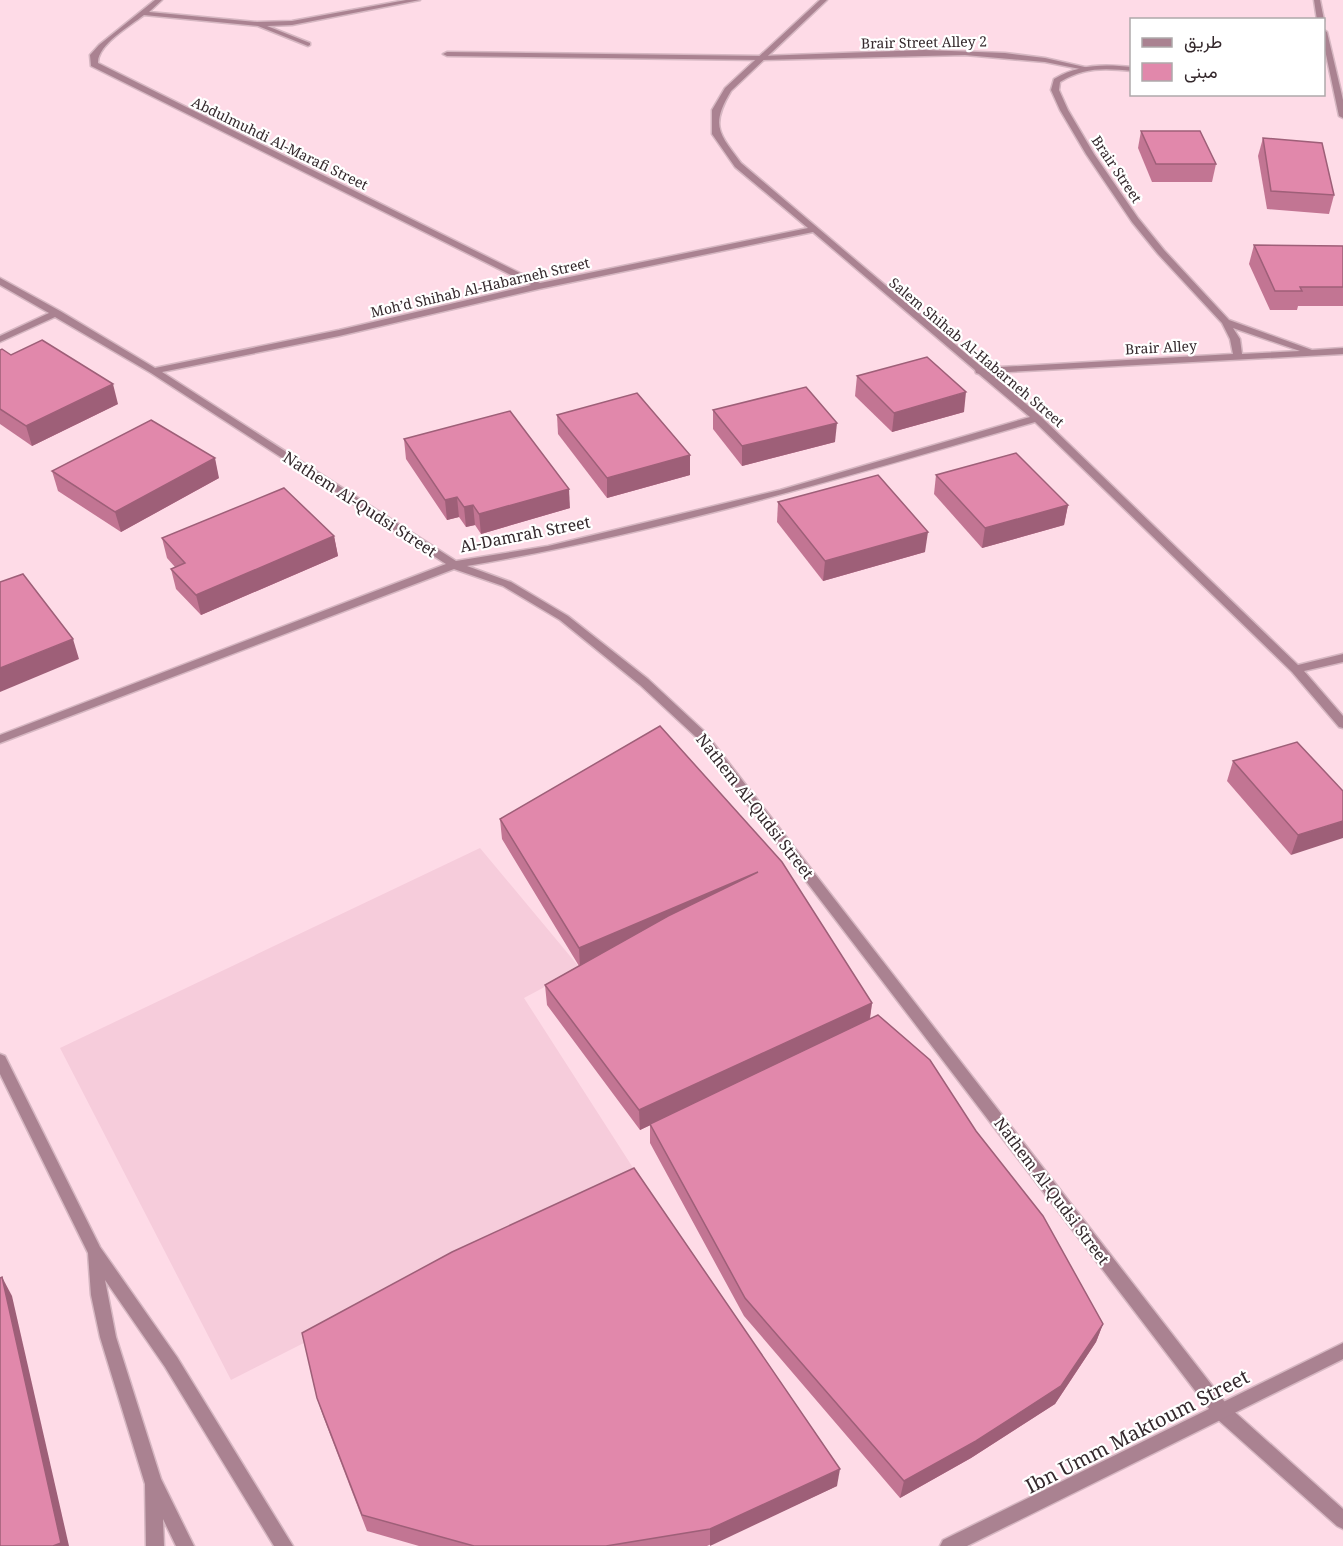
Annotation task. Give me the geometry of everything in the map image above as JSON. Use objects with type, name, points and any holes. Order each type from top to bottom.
[{"type":"street","name":"Abdulmuhdi Al-Marafi Street","points":[[159,0],[101,46],[94,55],[94,64],[539,286]]},
{"type":"street","points":[[143,13],[257,24],[292,23],[417,0]]},
{"type":"street","name":"Salem Shihab Al-Habarneh Street","points":[[824,0],[728,90],[716,110],[716,134],[738,165],[812,230],[1037,418],[1296,669],[1343,724]]},
{"type":"street","points":[[1317,0],[1321,18]]},
{"type":"street","points":[[257,24],[308,44]]},
{"type":"street","points":[[1325,42],[1336,96],[1343,116]]},
{"type":"street","name":"Brair Street Alley 2","points":[[447,54],[762,58],[977,53],[1027,55],[1085,68]]},
{"type":"street","name":"Brair Street","points":[[1130,69],[1085,68],[1067,73],[1057,81],[1055,90],[1076,132],[1135,220],[1226,322],[1235,339],[1238,357]]},
{"type":"street","name":"Moh’d Shihab Al-Habarneh Street","points":[[154,371],[339,333],[539,286],[812,230]]},
{"type":"street","name":"Nathem Al-Qudsi Street","points":[[0,281],[154,371],[454,565],[507,584],[564,618],[644,682],[700,734],[1222,1412],[1343,1520]]},
{"type":"street","points":[[0,339],[57,313]]},
{"type":"street","name":"Brair Street","points":[[1226,322],[1318,353]]},
{"type":"street","name":"Brair Alley","points":[[980,370],[1343,351]]},
{"type":"street","name":"Al-Damrah Street","points":[[0,740],[454,565],[548,549],[783,492],[1037,418]]},
{"type":"street","points":[[1296,669],[1343,658]]},
{"type":"street","points":[[0,1060],[95,1252],[171,1362],[284,1546]]},
{"type":"street","points":[[95,1252],[99,1295],[108,1337],[153,1482],[185,1546]]},
{"type":"street","name":"Ibn Umm Maktoum Street","points":[[949,1546],[1343,1351]]},
{"type":"street","points":[[153,1482],[155,1546]]},
{"type":"shaded area","points":[[480,848],[580,968],[524,998],[637,1174],[231,1380],[60,1048]]},
{"type":"building","points":[[1141,131],[1200,131],[1216,164],[1156,164]]},
{"type":"building","points":[[1263,138],[1322,143],[1334,195],[1271,191]]},
{"type":"building","points":[[1254,245],[1343,246],[1343,287],[1300,287],[1302,291],[1275,291]]},
{"type":"building","points":[[42,340],[113,384],[26,426],[0,409],[0,350],[11,355]]},
{"type":"building","points":[[927,357],[966,392],[894,413],[857,376]]},
{"type":"building","points":[[806,387],[837,423],[742,446],[713,410]]},
{"type":"building","points":[[637,393],[690,455],[607,478],[557,415]]},
{"type":"building","points":[[510,411],[569,489],[479,514],[473,505],[464,507],[457,497],[445,500],[404,439]]},
{"type":"building","points":[[151,420],[215,458],[115,512],[52,471]]},
{"type":"building","points":[[1016,453],[1068,505],[985,528],[936,475]]},
{"type":"building","points":[[878,475],[928,532],[825,561],[778,502]]},
{"type":"building","points":[[284,488],[334,536],[196,595],[171,569],[185,563],[162,538]]},
{"type":"building","points":[[23,574],[73,639],[0,668],[0,582]]},
{"type":"building","points":[[660,726],[782,862],[872,1003],[639,1110],[545,985],[668,916],[758,872],[579,948],[500,819]]},
{"type":"building","points":[[1297,742],[1343,791],[1343,821],[1298,835],[1233,761]]},
{"type":"building","points":[[878,1015],[930,1060],[976,1131],[1043,1216],[1103,1324],[1061,1386],[976,1441],[904,1481],[745,1298],[650,1124]]},
{"type":"building","points":[[634,1168],[840,1469],[710,1529],[606,1546],[474,1546],[362,1515],[317,1398],[302,1333],[452,1252]]},
{"type":"building","points":[[2,1277],[61,1543],[53,1546],[0,1546],[0,1278]]}]
